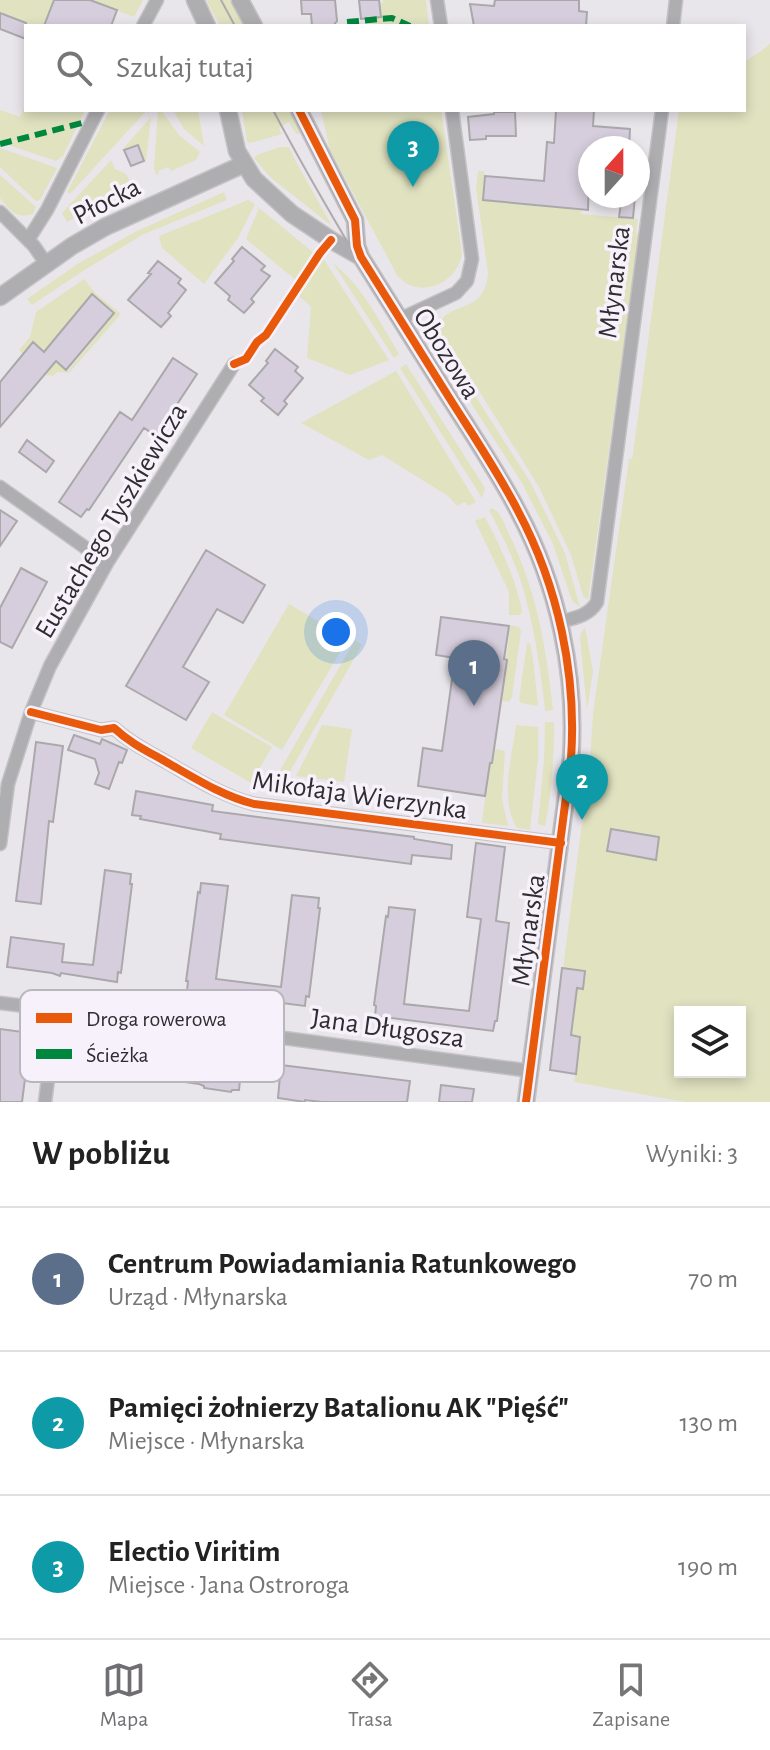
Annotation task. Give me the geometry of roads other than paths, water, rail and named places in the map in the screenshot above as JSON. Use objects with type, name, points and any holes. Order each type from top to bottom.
[{"type":"street","points":[[144,24],[157,0]]},
{"type":"street","points":[[195,0],[206,24]]},
{"type":"street","points":[[240,0],[253,24]]},
{"type":"street","points":[[437,0],[441,24]]},
{"type":"street","points":[[673,24],[676,0]]},
{"type":"street","points":[[28,240],[47,210],[97,112]]},
{"type":"street","name":"Obozowa","points":[[228,112],[237,151],[254,179],[292,214],[361,257]]},
{"type":"street","name":"Obozowa","points":[[300,112],[355,220],[361,257],[520,514],[548,583],[559,622]]},
{"type":"street","points":[[400,319],[456,293],[467,281],[472,259],[452,112]]},
{"type":"street","name":"Młynarska","points":[[526,1102],[571,759],[573,720],[567,660],[559,622],[587,614],[597,602],[662,112]]},
{"type":"street","name":"Płocka","points":[[0,297],[72,246],[105,227],[244,164]]},
{"type":"street","points":[[0,212],[47,265]]},
{"type":"street","points":[[323,235],[342,239],[347,237],[353,231],[355,220]]},
{"type":"street","name":"Eustachego Tyszkiewicza","points":[[0,844],[8,784],[31,712],[50,666],[107,563],[234,364]]},
{"type":"street","points":[[0,487],[107,563]]},
{"type":"street","name":"Mikołaja Wierzynka","points":[[31,712],[101,730],[114,728],[128,741],[239,800],[561,843]]},
{"type":"street","name":"Jana Długosza","points":[[0,1003],[20,1005]]},
{"type":"street","name":"Jana Długosza","points":[[284,1038],[531,1071]]},
{"type":"street","points":[[45,1102],[48,1082]]},
{"type":"tram line","points":[[221,0],[234,24]]},
{"type":"tram line","points":[[274,112],[357,258],[508,500],[534,556],[554,614],[566,684],[566,772],[523,1102]]},
{"type":"place","name":"Electio Viritim","points":[[413,187]]},
{"type":"place","name":"Centrum Powiadamiania Ratunkowego","points":[[474,706]]},
{"type":"place","name":"Pamięci żołnierzy Batalionu AK \"Pięść\"","points":[[582,820]]}]
